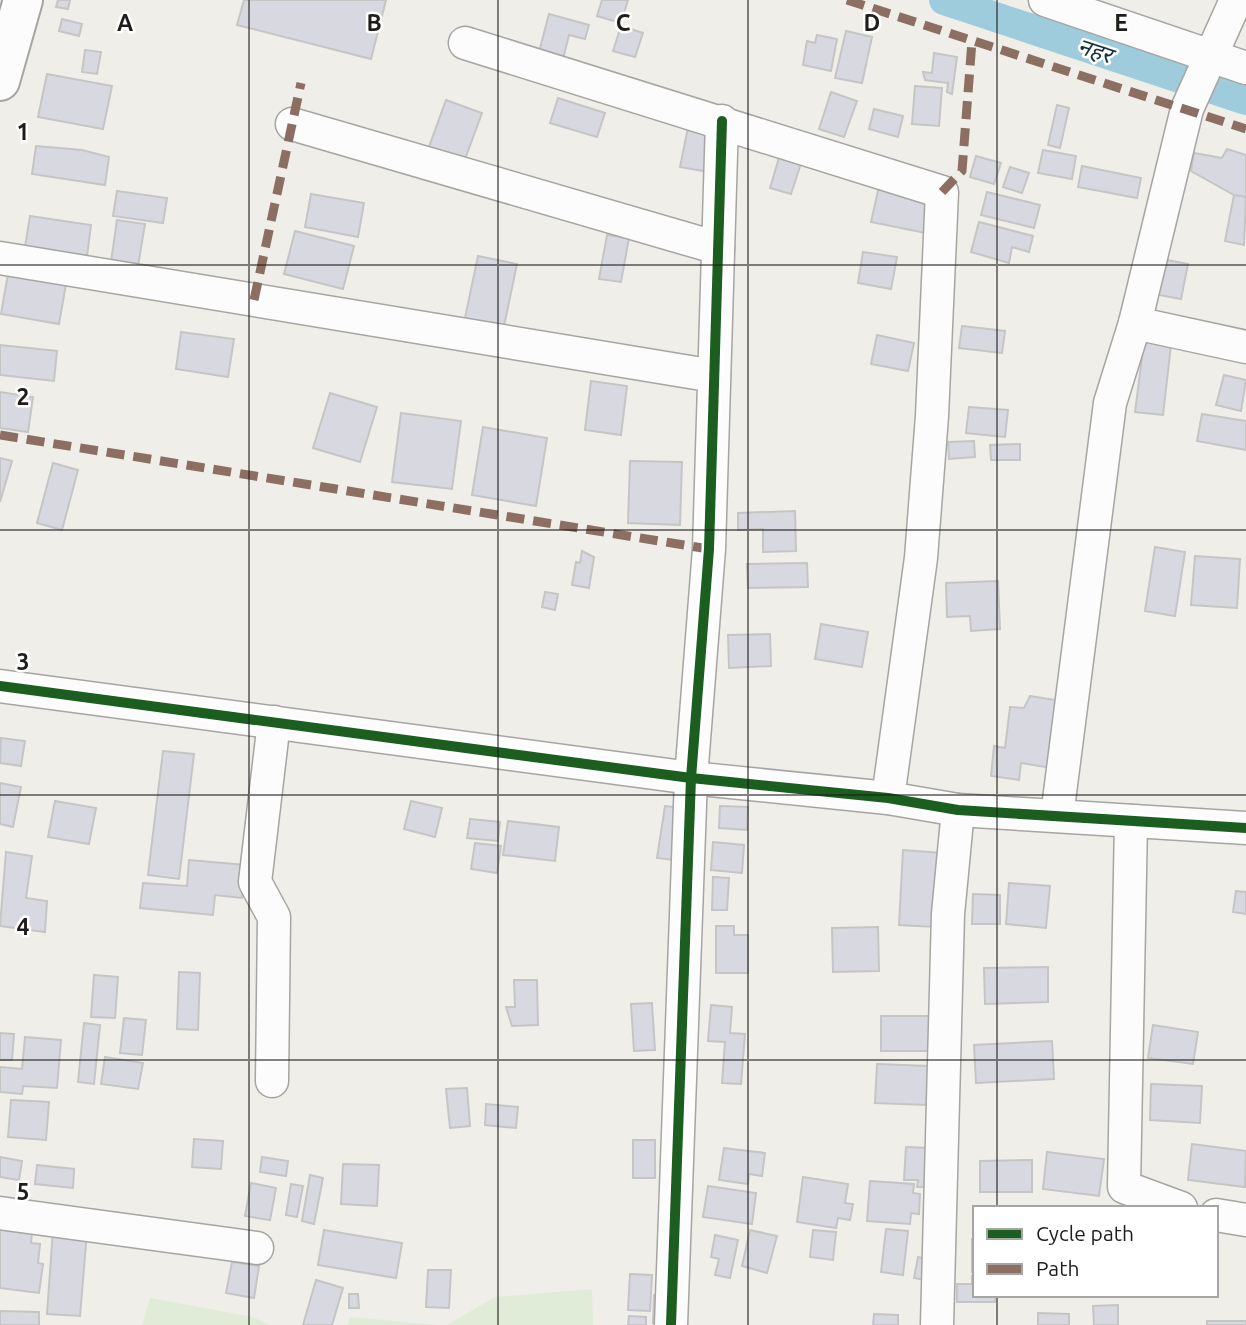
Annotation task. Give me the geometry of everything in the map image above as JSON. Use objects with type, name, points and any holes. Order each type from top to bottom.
[{"type":"main road","points":[[0,81],[23,0]]},
{"type":"street","points":[[1045,0],[1246,68]]},
{"type":"street","points":[[1057,816],[1110,403],[1135,323],[1187,109],[1236,0]]},
{"type":"street","points":[[465,44],[722,121],[942,192],[921,558],[888,798]]},
{"type":"street","points":[[671,1325],[691,778],[709,549],[722,121]]},
{"type":"street","points":[[292,124],[718,248]]},
{"type":"street","points":[[0,258],[714,376]]},
{"type":"street","points":[[1135,323],[1246,347]]},
{"type":"street","points":[[0,685],[691,778],[888,798],[958,810],[1246,828]]},
{"type":"street","points":[[272,1080],[274,917],[255,882],[274,722]]},
{"type":"street","points":[[937,1325],[948,914],[958,810]]},
{"type":"street","points":[[1131,821],[1124,1187],[1176,1206]]},
{"type":"street","points":[[0,1213],[257,1248]]},
{"type":"street","points":[[1218,1215],[1246,1220]]},
{"type":"green space","points":[[592,1289],[593,1325],[447,1325],[495,1297]]},
{"type":"green space","points":[[150,1298],[253,1317],[269,1325],[142,1325]]},
{"type":"green space","points":[[350,1317],[437,1325],[347,1325]]},
{"type":"building","points":[[58,0],[70,0],[68,9],[56,7]]},
{"type":"building","points":[[244,0],[386,0],[371,59],[237,25]]},
{"type":"building","points":[[602,0],[628,0],[621,23],[597,16]]},
{"type":"building","points":[[549,14],[589,25],[585,39],[569,35],[563,59],[539,52]]},
{"type":"building","points":[[62,19],[82,24],[79,36],[59,31]]},
{"type":"building","points":[[621,26],[643,33],[635,57],[613,51]]},
{"type":"building","points":[[846,31],[872,37],[862,83],[835,78]]},
{"type":"building","points":[[817,35],[837,39],[831,71],[803,65],[807,41],[815,43]]},
{"type":"building","points":[[85,50],[101,52],[97,74],[82,72]]},
{"type":"building","points":[[934,53],[957,57],[952,94],[947,92],[948,83],[925,80],[923,72],[932,73]]},
{"type":"building","points":[[47,74],[112,86],[103,129],[38,117]]},
{"type":"building","points":[[915,86],[942,88],[939,126],[912,124]]},
{"type":"building","points":[[831,92],[857,101],[844,137],[819,129]]},
{"type":"building","points":[[558,98],[605,113],[597,137],[550,123]]},
{"type":"building","points":[[446,100],[482,113],[465,159],[429,147]]},
{"type":"building","points":[[1057,105],[1069,108],[1060,148],[1048,145]]},
{"type":"building","points":[[874,109],[903,116],[898,137],[869,129]]},
{"type":"building","points":[[690,118],[719,124],[709,172],[680,167]]},
{"type":"building","points":[[36,146],[82,150],[109,157],[105,185],[32,174]]},
{"type":"building","points":[[1227,149],[1246,155],[1246,197],[1234,195],[1191,171],[1194,153],[1222,158]]},
{"type":"building","points":[[1043,150],[1076,156],[1072,179],[1038,173]]},
{"type":"building","points":[[781,151],[803,157],[791,194],[770,188]]},
{"type":"building","points":[[976,156],[1001,163],[994,184],[970,177]]},
{"type":"building","points":[[1082,166],[1141,178],[1137,198],[1078,187]]},
{"type":"building","points":[[1010,167],[1029,173],[1022,193],[1003,187]]},
{"type":"building","points":[[880,182],[934,193],[926,233],[871,222]]},
{"type":"building","points":[[117,191],[167,198],[163,223],[113,216]]},
{"type":"building","points":[[987,192],[1040,205],[1034,228],[981,215]]},
{"type":"building","points":[[311,194],[364,203],[358,237],[305,227]]},
{"type":"building","points":[[1234,195],[1246,197],[1244,245],[1225,241]]},
{"type":"building","points":[[30,216],[91,225],[87,256],[25,247]]},
{"type":"building","points":[[117,220],[145,224],[138,266],[111,262]]},
{"type":"building","points":[[979,222],[1033,236],[1029,252],[1012,247],[1009,263],[971,252]]},
{"type":"building","points":[[295,231],[354,246],[343,289],[284,274]]},
{"type":"building","points":[[607,235],[629,238],[621,282],[599,279]]},
{"type":"building","points":[[863,252],[897,257],[891,289],[858,283]]},
{"type":"building","points":[[478,256],[517,264],[504,326],[465,318]]},
{"type":"building","points":[[1162,259],[1188,264],[1181,299],[1154,294]]},
{"type":"building","points":[[8,274],[66,284],[59,324],[1,314]]},
{"type":"building","points":[[962,326],[1005,331],[1002,353],[959,348]]},
{"type":"building","points":[[181,332],[234,339],[228,377],[176,369]]},
{"type":"building","points":[[877,335],[914,343],[908,371],[871,364]]},
{"type":"building","points":[[1144,342],[1171,345],[1163,415],[1135,412]]},
{"type":"building","points":[[0,345],[57,351],[54,381],[0,375]]},
{"type":"building","points":[[1224,375],[1246,380],[1241,411],[1216,405]]},
{"type":"building","points":[[591,381],[627,386],[621,435],[585,430]]},
{"type":"building","points":[[0,392],[33,397],[28,432],[0,428]]},
{"type":"building","points":[[330,393],[377,407],[360,462],[313,448]]},
{"type":"building","points":[[969,407],[1008,410],[1005,437],[966,433]]},
{"type":"building","points":[[401,413],[461,421],[452,489],[392,482]]},
{"type":"building","points":[[1202,414],[1246,421],[1246,450],[1197,441]]},
{"type":"building","points":[[483,427],[547,438],[536,506],[472,495]]},
{"type":"building","points":[[974,441],[975,457],[949,459],[948,442]]},
{"type":"building","points":[[1020,444],[1020,460],[991,460],[990,445]]},
{"type":"building","points":[[0,458],[12,461],[0,502]]},
{"type":"building","points":[[630,461],[682,462],[680,525],[628,523]]},
{"type":"building","points":[[53,463],[78,470],[62,530],[37,523]]},
{"type":"building","points":[[795,511],[796,551],[763,552],[763,529],[738,530],[738,513]]},
{"type":"building","points":[[1155,547],[1185,552],[1175,616],[1145,611]]},
{"type":"building","points":[[582,551],[594,557],[589,588],[572,585],[576,562],[580,563]]},
{"type":"building","points":[[1195,556],[1240,559],[1237,608],[1191,605]]},
{"type":"building","points":[[807,563],[808,587],[748,588],[747,564]]},
{"type":"building","points":[[998,581],[1000,629],[971,631],[970,616],[947,617],[946,583]]},
{"type":"building","points":[[545,592],[558,594],[555,610],[542,607]]},
{"type":"building","points":[[821,624],[868,632],[862,667],[815,659]]},
{"type":"building","points":[[770,634],[771,666],[729,668],[728,635]]},
{"type":"building","points":[[1030,696],[1062,701],[1052,768],[1021,763],[1019,780],[991,776],[994,746],[1005,748],[1010,707],[1024,708]]},
{"type":"building","points":[[1,738],[25,741],[21,766],[0,763]]},
{"type":"building","points":[[163,751],[194,754],[179,879],[148,875]]},
{"type":"building","points":[[0,783],[21,787],[13,827],[0,824]]},
{"type":"building","points":[[55,801],[96,808],[89,844],[48,837]]},
{"type":"building","points":[[411,801],[442,808],[435,837],[404,829]]},
{"type":"building","points":[[665,806],[682,808],[674,860],[657,858]]},
{"type":"building","points":[[720,806],[748,807],[747,830],[719,828]]},
{"type":"building","points":[[470,819],[500,822],[498,841],[467,838]]},
{"type":"building","points":[[508,821],[559,827],[555,861],[503,855]]},
{"type":"building","points":[[713,842],[744,845],[742,873],[711,870]]},
{"type":"building","points":[[475,843],[501,846],[497,873],[471,869]]},
{"type":"building","points":[[903,850],[941,853],[936,927],[899,925]]},
{"type":"building","points":[[6,852],[32,856],[26,898],[47,901],[45,932],[0,926]]},
{"type":"building","points":[[189,860],[245,865],[242,898],[215,895],[213,915],[140,908],[143,883],[187,886]]},
{"type":"building","points":[[713,877],[729,878],[727,910],[712,910]]},
{"type":"building","points":[[1009,883],[1050,886],[1046,928],[1006,924]]},
{"type":"building","points":[[1236,891],[1246,892],[1246,914],[1233,912]]},
{"type":"building","points":[[973,894],[1000,895],[1000,924],[972,924]]},
{"type":"building","points":[[716,926],[734,926],[734,935],[748,935],[748,973],[716,973]]},
{"type":"building","points":[[878,927],[879,971],[833,972],[832,928]]},
{"type":"building","points":[[1048,967],[1048,1002],[985,1004],[984,968]]},
{"type":"building","points":[[179,972],[200,973],[198,1030],[177,1029]]},
{"type":"building","points":[[94,975],[118,977],[115,1018],[91,1017]]},
{"type":"building","points":[[514,980],[537,980],[538,1025],[512,1026],[506,1007],[515,1007]]},
{"type":"building","points":[[652,1003],[655,1050],[634,1051],[631,1004]]},
{"type":"building","points":[[711,1005],[732,1007],[730,1033],[745,1034],[741,1084],[722,1083],[725,1042],[708,1041]]},
{"type":"building","points":[[881,1016],[935,1016],[934,1051],[881,1051]]},
{"type":"building","points":[[124,1018],[146,1020],[142,1055],[120,1053]]},
{"type":"building","points":[[84,1023],[100,1025],[94,1084],[78,1082]]},
{"type":"building","points":[[1153,1025],[1198,1032],[1193,1064],[1148,1058]]},
{"type":"building","points":[[0,1033],[14,1034],[12,1060],[0,1060]]},
{"type":"building","points":[[25,1037],[61,1040],[57,1088],[23,1086],[22,1094],[0,1092],[0,1067],[22,1069]]},
{"type":"building","points":[[1052,1041],[1054,1079],[976,1083],[974,1045]]},
{"type":"building","points":[[105,1057],[143,1063],[138,1089],[101,1084]]},
{"type":"building","points":[[877,1064],[929,1066],[928,1105],[875,1103]]},
{"type":"building","points":[[1151,1084],[1202,1086],[1200,1123],[1150,1120]]},
{"type":"building","points":[[467,1088],[470,1126],[450,1128],[446,1089]]},
{"type":"building","points":[[11,1100],[49,1102],[46,1140],[8,1137]]},
{"type":"building","points":[[486,1104],[518,1107],[516,1128],[485,1125]]},
{"type":"building","points":[[194,1139],[223,1141],[221,1169],[192,1167]]},
{"type":"building","points":[[633,1140],[655,1140],[655,1178],[633,1178]]},
{"type":"building","points":[[1192,1144],[1246,1151],[1245,1187],[1188,1180]]},
{"type":"building","points":[[906,1147],[931,1148],[929,1187],[917,1187],[918,1180],[904,1180]]},
{"type":"building","points":[[724,1148],[765,1153],[762,1176],[749,1174],[748,1184],[719,1180]]},
{"type":"building","points":[[1047,1152],[1104,1159],[1099,1196],[1043,1189]]},
{"type":"building","points":[[0,1157],[22,1161],[19,1180],[0,1177]]},
{"type":"building","points":[[262,1157],[288,1161],[286,1176],[260,1172]]},
{"type":"building","points":[[1032,1160],[1032,1192],[980,1192],[980,1161]]},
{"type":"building","points":[[343,1164],[379,1165],[377,1206],[341,1204]]},
{"type":"building","points":[[37,1165],[74,1169],[73,1188],[35,1184]]},
{"type":"building","points":[[310,1175],[323,1178],[314,1224],[302,1221]]},
{"type":"building","points":[[803,1177],[848,1184],[845,1203],[853,1204],[850,1220],[838,1218],[836,1228],[797,1222]]},
{"type":"building","points":[[870,1181],[914,1184],[913,1193],[920,1194],[919,1214],[911,1213],[910,1224],[867,1221]]},
{"type":"building","points":[[251,1183],[276,1188],[270,1220],[245,1216]]},
{"type":"building","points":[[291,1184],[303,1186],[297,1217],[286,1215]]},
{"type":"building","points":[[708,1186],[756,1193],[752,1224],[703,1217]]},
{"type":"building","points":[[0,1228],[32,1232],[31,1243],[40,1244],[38,1263],[43,1264],[39,1293],[0,1288]]},
{"type":"building","points":[[886,1229],[908,1231],[903,1275],[881,1272]]},
{"type":"building","points":[[53,1230],[87,1232],[80,1316],[47,1314]]},
{"type":"building","points":[[324,1230],[402,1243],[396,1278],[318,1265]]},
{"type":"building","points":[[750,1230],[777,1236],[767,1273],[742,1266]]},
{"type":"building","points":[[813,1230],[836,1232],[833,1260],[810,1257]]},
{"type":"building","points":[[715,1235],[738,1240],[730,1278],[715,1275],[719,1259],[711,1257]]},
{"type":"building","points":[[972,1239],[973,1239],[973,1272]]},
{"type":"building","points":[[918,1257],[931,1260],[926,1280],[914,1278]]},
{"type":"building","points":[[232,1262],[259,1266],[254,1298],[226,1293]]},
{"type":"building","points":[[428,1270],[451,1270],[449,1308],[426,1307]]},
{"type":"building","points":[[630,1274],[652,1275],[650,1311],[628,1310]]},
{"type":"building","points":[[973,1276],[973,1297],[995,1297],[995,1302],[957,1302],[957,1284],[972,1284]]},
{"type":"building","points":[[316,1280],[343,1288],[332,1325],[303,1325]]},
{"type":"building","points":[[349,1294],[358,1294],[359,1308],[349,1308]]},
{"type":"building","points":[[654,1295],[666,1295],[665,1323],[653,1323]]},
{"type":"building","points":[[1118,1305],[1118,1325],[1094,1325],[1093,1306]]},
{"type":"building","points":[[0,1311],[39,1312],[39,1325],[0,1325]]},
{"type":"building","points":[[1038,1313],[1069,1314],[1069,1325],[1038,1325]]},
{"type":"building","points":[[874,1314],[898,1315],[898,1325],[873,1325]]},
{"type":"building","points":[[629,1316],[646,1317],[646,1325],[628,1325]]},
{"type":"building","points":[[1207,1321],[1246,1321],[1246,1325],[1207,1325]]},
{"type":"waterway","name":"नहर","points":[[944,0],[1246,100]]},
{"type":"marked path","points":[[847,0],[1246,129]]},
{"type":"marked path","points":[[942,192],[962,171],[972,41]]},
{"type":"marked path","points":[[254,300],[301,83]]},
{"type":"marked path","points":[[0,435],[709,549]]},
{"type":"cycle path","points":[[671,1325],[691,778],[709,549],[722,121]]},
{"type":"cycle path","points":[[0,686],[691,778],[888,798],[958,810],[1246,828]]}]
